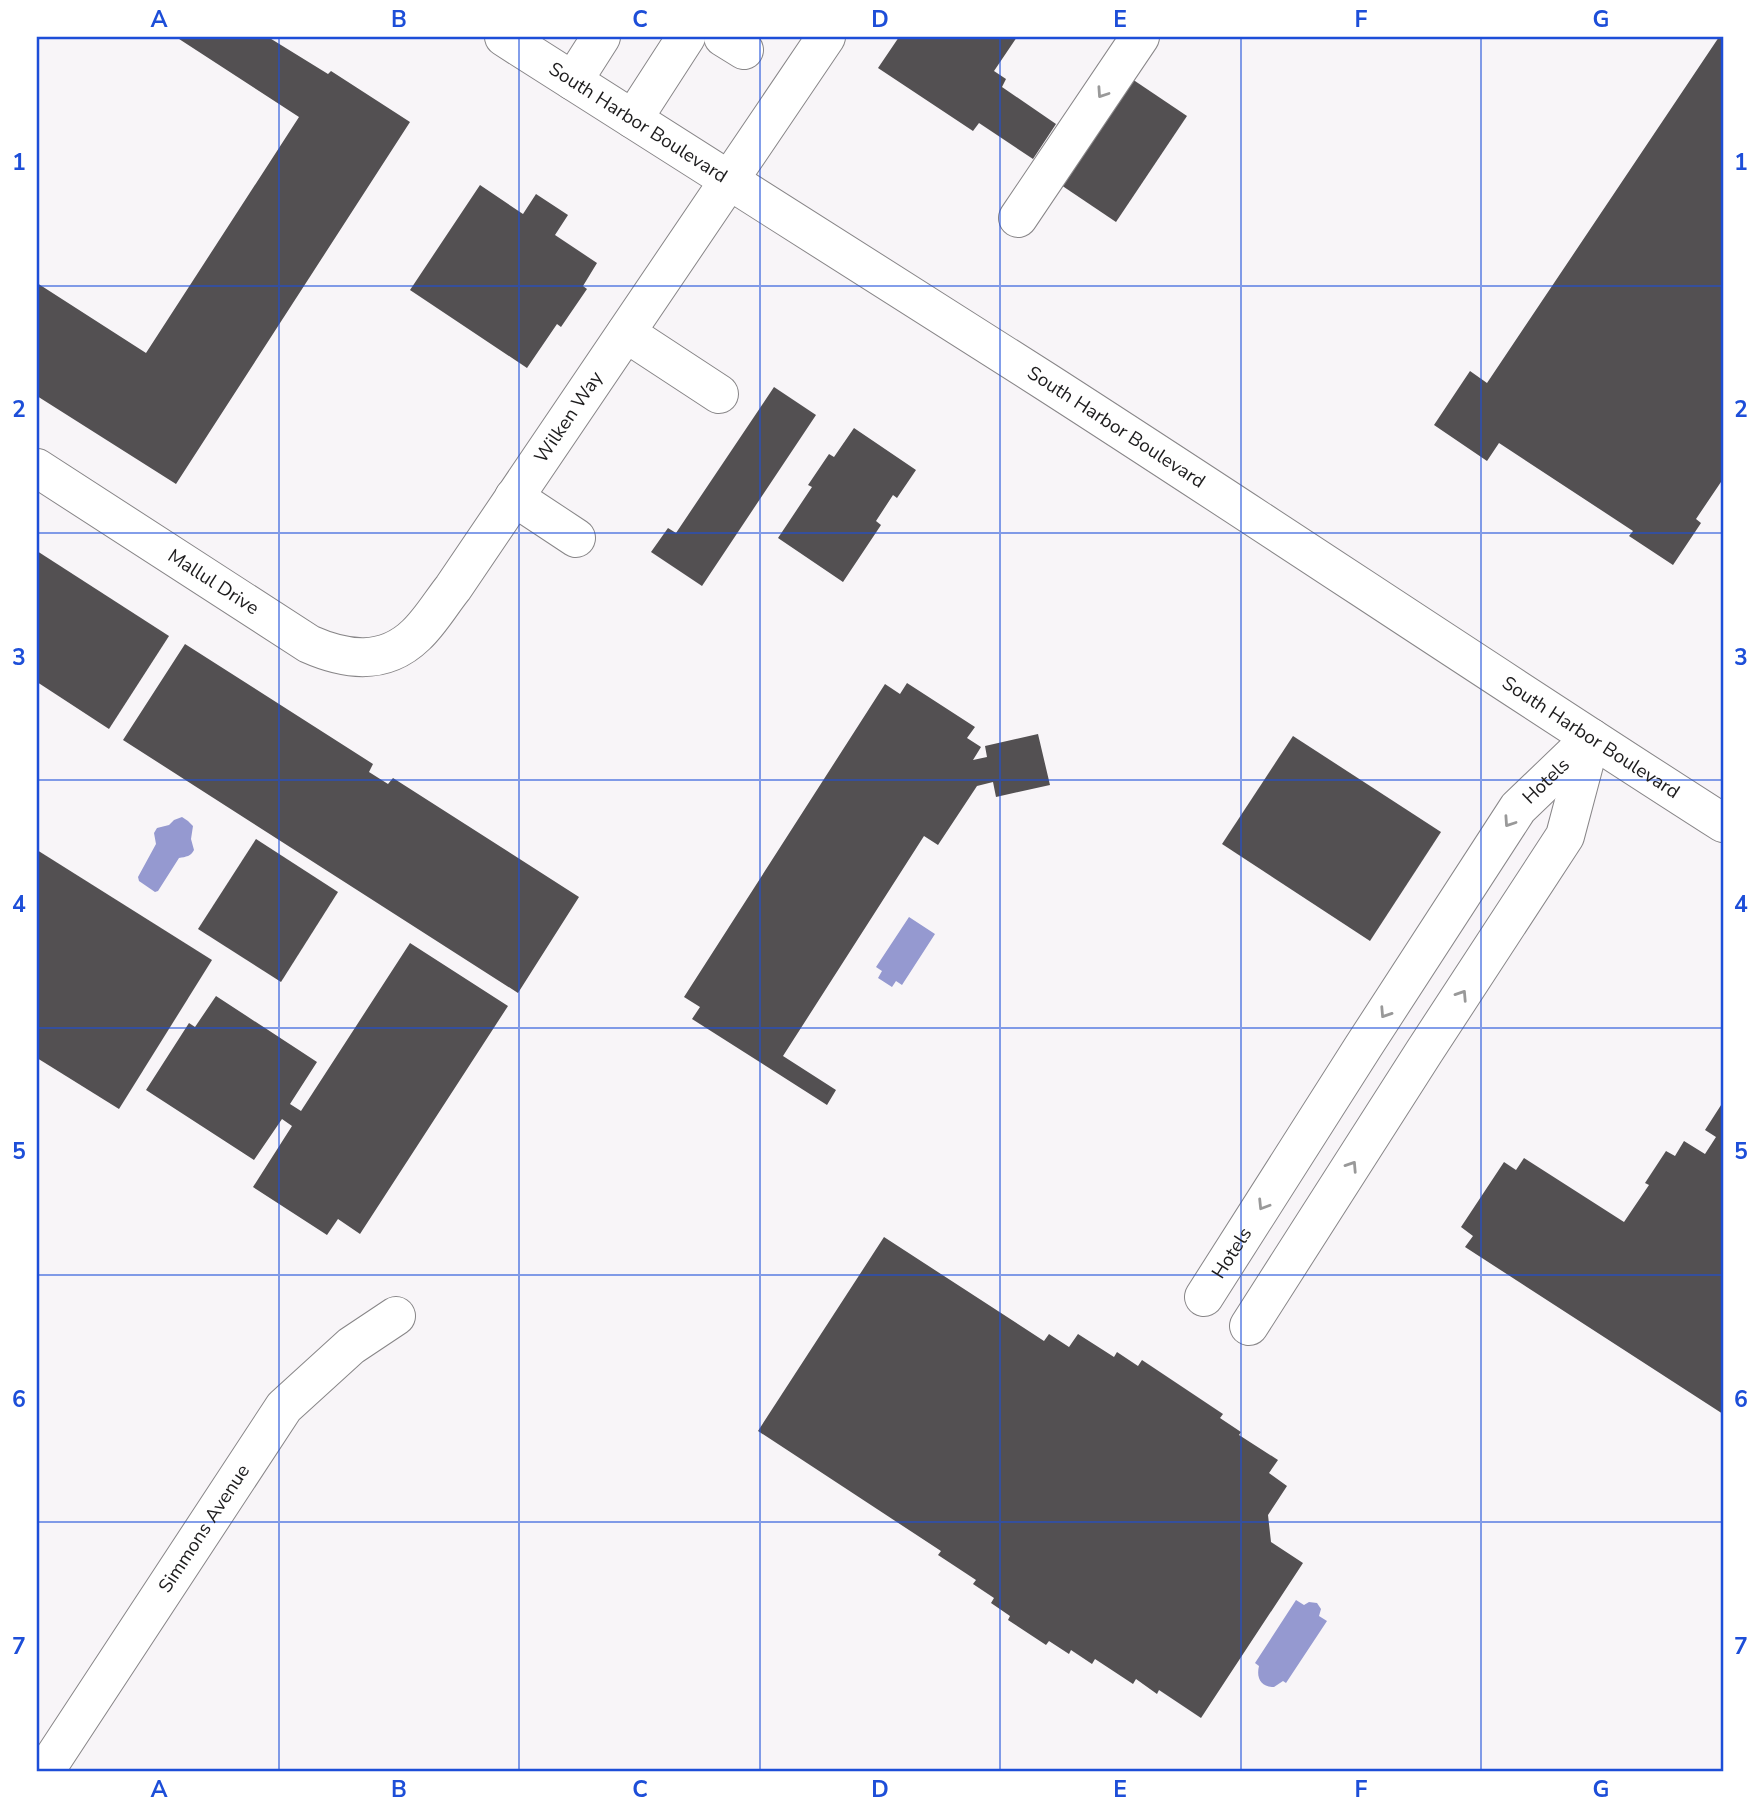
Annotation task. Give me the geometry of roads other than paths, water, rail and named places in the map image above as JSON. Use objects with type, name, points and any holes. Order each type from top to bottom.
[{"type":"street","name":"South Harbor Boulevard","points":[[504,37],[914,296],[1723,823]]},
{"type":"street","points":[[573,80],[601,37]]},
{"type":"street","points":[[634,119],[686,37]]},
{"type":"street","name":"Wilken Way","points":[[402,646],[417,635],[453,588],[826,37]]},
{"type":"street","points":[[1018,218],[1140,37]]},
{"type":"street","points":[[626,333],[719,394]]},
{"type":"street","name":"Mallul Drive","points":[[37,468],[309,644],[330,653],[360,658],[402,646]]},
{"type":"street","points":[[514,497],[576,538]]},
{"type":"street","name":"Hotels","points":[[1205,1297],[1518,808],[1591,738]]},
{"type":"street","name":"Hotels","points":[[1249,1326],[1565,836],[1591,738]]},
{"type":"street","name":"Simmons Avenue","points":[[45,1771],[284,1407],[351,1346],[396,1316]]},
{"type":"water","points":[[182,817],[193,826],[191,839],[194,850],[188,856],[179,858],[155,892],[139,881],[138,877],[156,844],[154,833],[157,828]]},
{"type":"water","points":[[909,917],[935,934],[902,985],[896,981],[892,987],[878,978],[882,971],[876,967]]},
{"type":"water","points":[[1296,1600],[1304,1605],[1309,1602],[1317,1603],[1321,1609],[1319,1616],[1327,1621],[1286,1683],[1283,1681],[1274,1687],[1263,1684],[1259,1678],[1259,1666],[1255,1663]]}]
